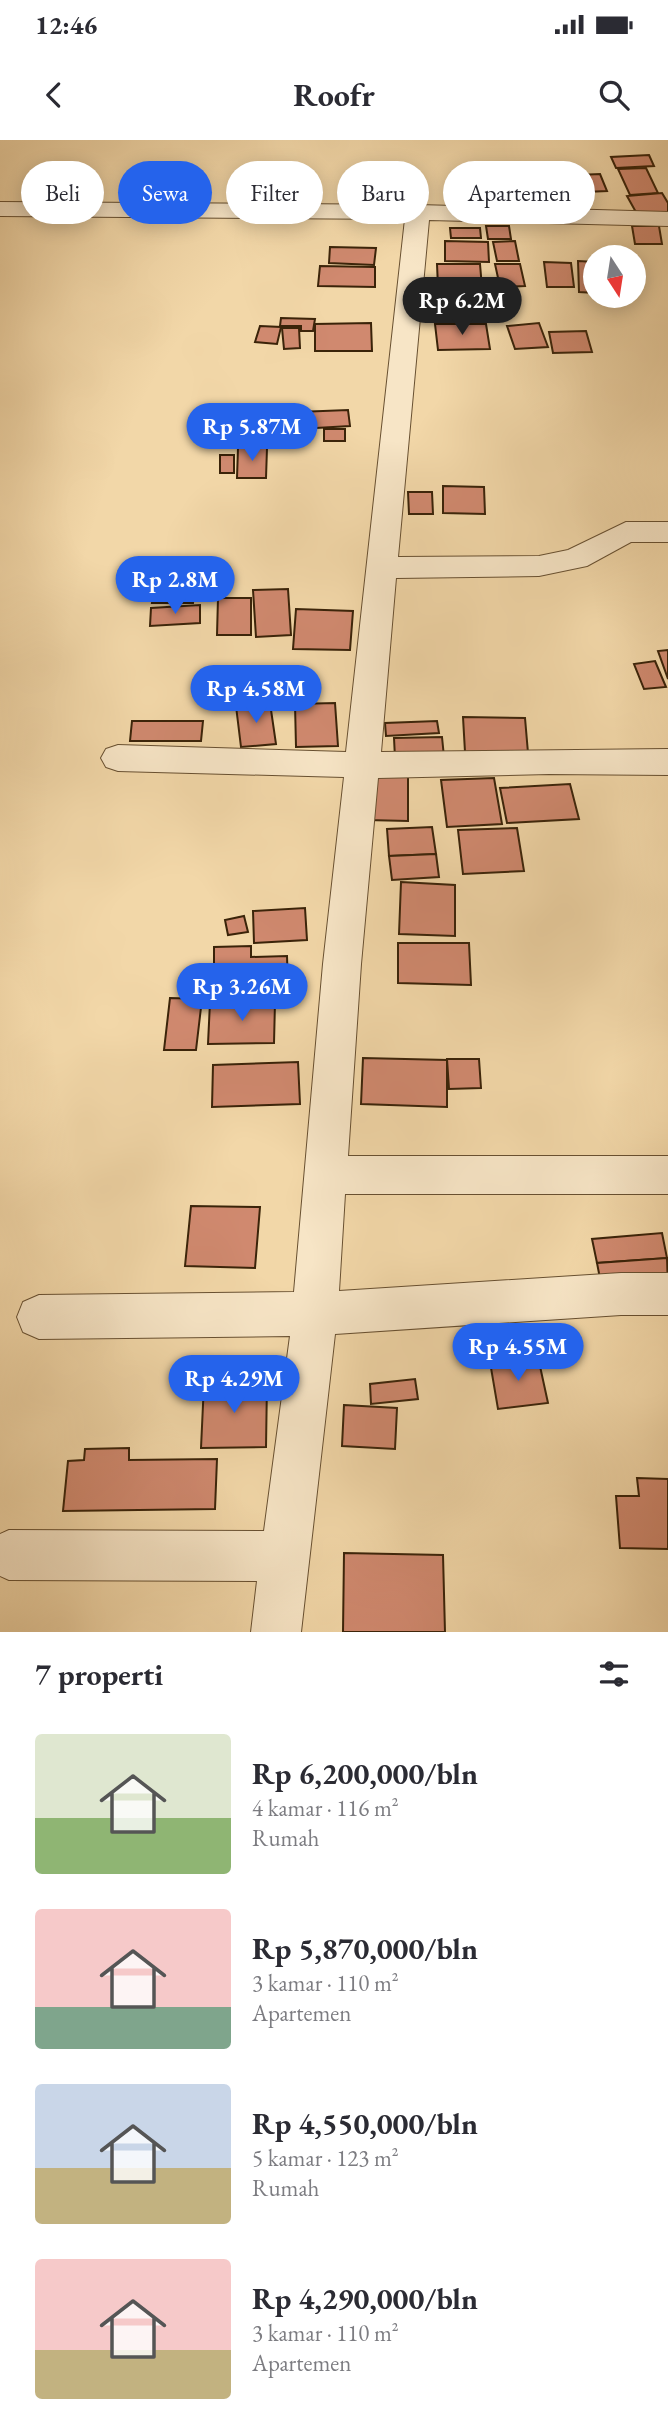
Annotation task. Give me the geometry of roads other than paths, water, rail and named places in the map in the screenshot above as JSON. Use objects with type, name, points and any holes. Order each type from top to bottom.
[{"type":"street","points":[[0,209],[337,211]]},
{"type":"street","points":[[429,212],[668,219]]},
{"type":"street","points":[[276,1632],[316,1314],[342,964],[417,224]]},
{"type":"street","points":[[381,568],[539,566],[576,559],[626,532],[668,532]]},
{"type":"street","points":[[118,758],[362,765],[550,761],[668,762]]},
{"type":"street","points":[[327,1175],[668,1175]]},
{"type":"street","points":[[39,1317],[316,1314],[621,1294],[668,1294]]},
{"type":"street","points":[[9,1555],[285,1556]]}]
